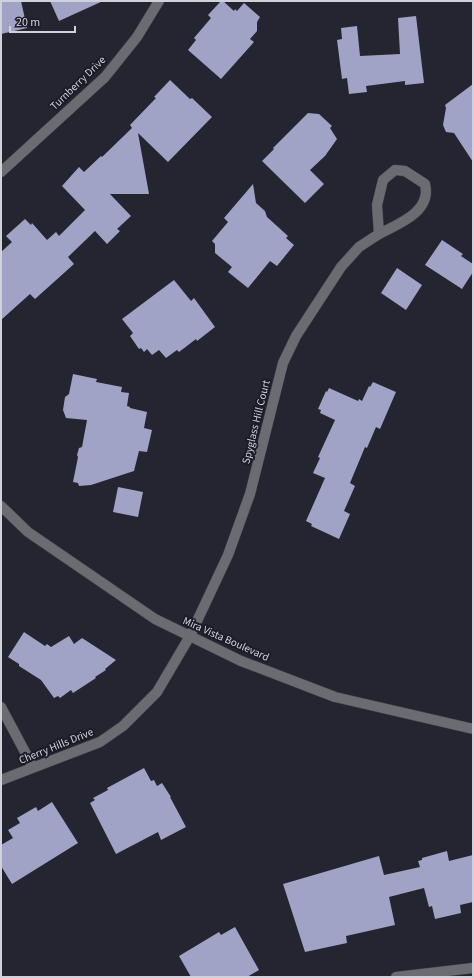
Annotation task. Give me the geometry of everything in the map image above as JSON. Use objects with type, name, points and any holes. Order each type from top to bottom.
[{"type":"street","name":"Turnberry Drive","points":[[1,172],[105,77],[137,37],[159,1]]},
{"type":"street","name":"Spyglass Hill Court","points":[[190,636],[228,555],[250,494],[282,363],[296,336],[341,267],[359,247],[412,216],[423,202],[427,192],[425,184],[405,171],[395,170],[383,180],[377,205],[379,234]]},
{"type":"street","name":"Mira Vista Boulevard","points":[[1,506],[28,532],[155,619],[241,661],[335,697],[473,729]]},
{"type":"street","name":"Cherry Hills Drive","points":[[1,780],[100,742],[123,726],[157,692],[190,636]]},
{"type":"street","points":[[1,707],[33,768]]},
{"type":"street","points":[[396,977],[473,968]]},
{"type":"building","points":[[1,1],[21,1],[27,28],[1,34]]},
{"type":"building","points":[[50,1],[103,1],[59,21]]},
{"type":"building","points":[[221,1],[223,1],[234,11],[235,9],[237,11],[244,3],[260,17],[257,22],[257,31],[250,39],[254,42],[221,79],[188,50],[196,40],[194,38],[211,18],[208,15]]},
{"type":"building","points":[[416,16],[424,83],[405,85],[405,81],[366,86],[367,92],[349,94],[347,78],[342,79],[337,40],[342,39],[341,28],[357,26],[360,56],[400,54],[398,18]]},
{"type":"building","points":[[170,80],[212,117],[168,162],[138,133],[149,194],[110,194],[131,216],[117,229],[120,231],[107,244],[95,231],[68,257],[74,264],[35,299],[30,294],[1,320],[1,252],[12,242],[6,236],[25,219],[31,225],[32,223],[47,240],[56,232],[59,236],[85,210],[62,186],[79,167],[84,172],[132,128],[130,125],[156,98],[154,97]]},
{"type":"building","points":[[473,84],[473,162],[454,133],[446,132],[443,125],[446,108],[445,105]]},
{"type":"building","points":[[308,113],[319,114],[332,126],[330,128],[337,139],[325,156],[310,170],[324,184],[305,203],[262,161]]},
{"type":"building","points":[[253,184],[256,203],[265,211],[267,217],[288,236],[286,238],[294,245],[277,266],[270,261],[248,288],[228,272],[232,267],[215,253],[215,244],[212,241],[228,222],[224,218]]},
{"type":"building","points":[[442,240],[463,254],[461,256],[473,264],[473,272],[462,289],[425,265]]},
{"type":"building","points":[[397,268],[422,285],[406,310],[381,293]]},
{"type":"building","points":[[174,280],[191,301],[194,298],[215,327],[197,341],[196,339],[179,352],[177,350],[166,358],[159,350],[152,355],[147,349],[144,352],[141,348],[139,349],[130,336],[133,333],[122,319]]},
{"type":"building","points":[[73,374],[97,379],[96,382],[122,387],[121,392],[129,393],[127,406],[147,412],[144,428],[152,430],[147,452],[139,451],[134,471],[91,485],[79,486],[78,483],[73,482],[78,457],[77,455],[79,448],[82,447],[87,420],[66,418],[63,410],[65,397],[69,394]]},
{"type":"building","points":[[373,382],[396,392],[380,429],[376,427],[367,448],[365,447],[350,483],[355,486],[344,511],[350,514],[339,539],[311,526],[312,524],[306,521],[325,478],[313,473],[320,458],[318,457],[335,420],[320,413],[321,410],[318,409],[326,391],[327,392],[329,388],[358,401],[359,399],[362,401],[369,386],[370,387]]},
{"type":"building","points":[[118,487],[143,492],[138,517],[113,512]]},
{"type":"building","points":[[24,632],[45,646],[47,644],[51,647],[69,636],[74,644],[82,638],[116,660],[105,669],[106,670],[95,677],[96,678],[73,693],[71,690],[60,698],[58,696],[54,698],[41,680],[8,657]]},
{"type":"building","points":[[144,768],[151,781],[154,780],[157,786],[162,783],[186,827],[161,840],[158,832],[116,854],[90,803],[95,800],[93,798],[108,790],[107,788]]},
{"type":"building","points":[[52,802],[78,843],[12,884],[1,866],[1,845],[13,838],[8,830],[20,823],[17,818],[36,807],[38,811]]},
{"type":"building","points":[[447,851],[449,861],[473,855],[473,902],[460,905],[461,913],[435,919],[432,906],[429,907],[424,888],[389,897],[395,925],[346,936],[347,943],[305,952],[283,884],[379,856],[384,875],[420,867],[418,861],[422,860],[422,858]]},
{"type":"building","points":[[235,927],[259,970],[247,977],[191,977],[179,956],[219,932],[221,935]]}]
